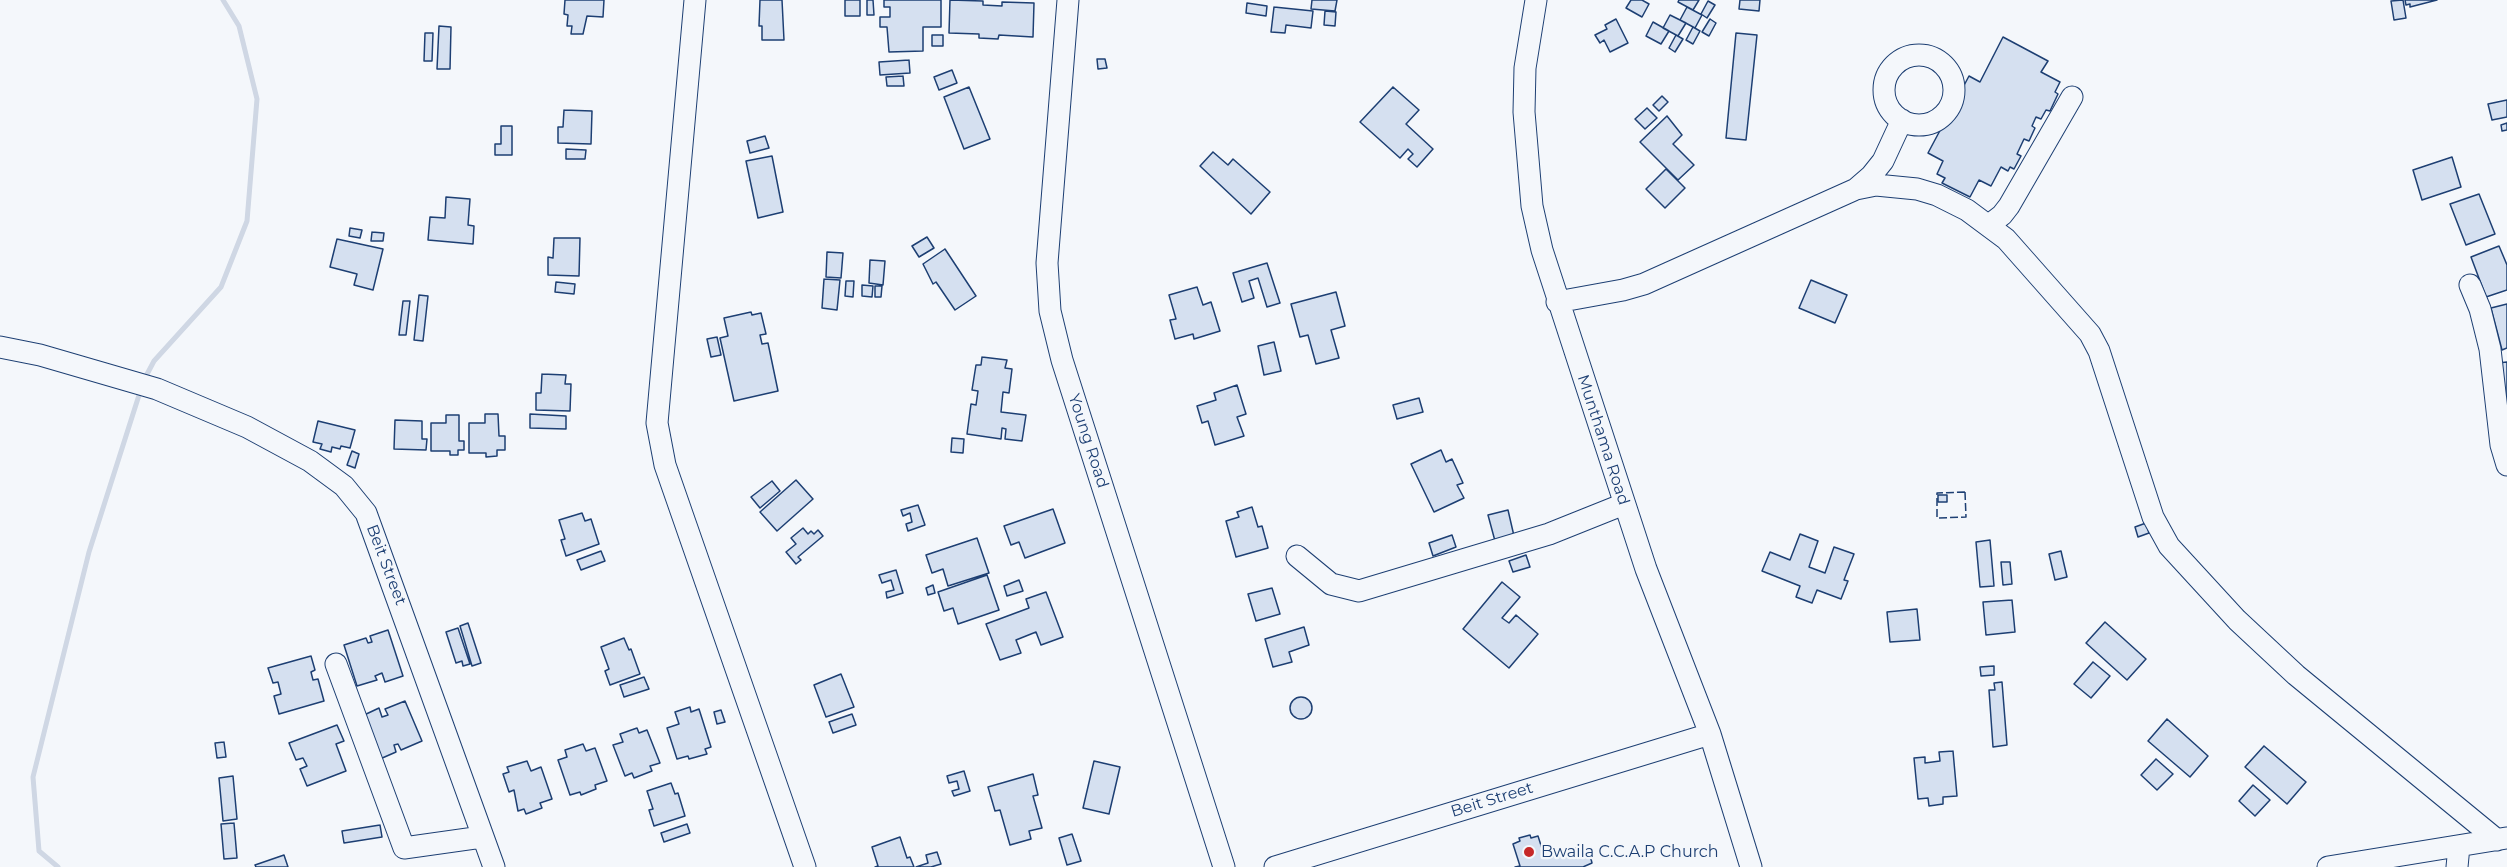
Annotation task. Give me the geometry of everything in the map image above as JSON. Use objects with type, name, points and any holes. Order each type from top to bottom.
[{"type":"street","points":[[695,0],[657,423],[665,465],[805,867]]},
{"type":"street","name":"Young Road","points":[[1068,0],[1047,263],[1050,311],[1062,360],[1224,867]]},
{"type":"street","name":"Munthama Road","points":[[1536,0],[1526,68],[1524,112],[1532,206],[1557,302],[1647,569],[1710,734],[1751,867]]},
{"type":"street","points":[[1989,225],[2009,206],[2072,97]]},
{"type":"street","points":[[1856,189],[1871,176],[1882,161],[1902,120]]},
{"type":"street","points":[[1557,302],[1644,284],[1856,189],[1876,185],[1917,189],[1937,195],[1967,210],[2006,239],[2082,326],[2099,351],[2153,517],[2169,546],[2237,620],[2296,675],[2502,839]]},
{"type":"street","points":[[2470,285],[2480,309],[2490,349],[2501,445],[2507,465]]},
{"type":"street","name":"Beit Street","points":[[0,347],[40,355],[157,389],[246,427],[310,461],[344,486],[366,513],[415,642],[494,867]]},
{"type":"street","points":[[1297,556],[1331,584],[1359,591],[1549,534],[1624,504]]},
{"type":"street","points":[[336,664],[404,848],[482,837]]},
{"type":"street","name":"Beit Street","points":[[1275,867],[1710,734]]},
{"type":"street","points":[[2328,867],[2502,839]]},
{"type":"street","points":[[2457,867],[2459,846]]},
{"type":"building","points":[[565,0],[604,0],[603,17],[587,16],[583,34],[571,34],[572,26],[567,26],[568,15],[564,14]]},
{"type":"building","points":[[760,0],[782,0],[784,40],[762,40],[762,26],[759,26]]},
{"type":"building","points":[[845,0],[860,0],[860,16],[845,16]]},
{"type":"building","points":[[867,0],[873,0],[874,15],[867,15]]},
{"type":"building","points":[[884,0],[941,0],[941,27],[923,27],[923,51],[889,52],[887,27],[880,27],[880,17],[890,17],[890,7],[884,7]]},
{"type":"building","points":[[950,0],[983,1],[983,5],[1002,6],[1002,2],[1034,3],[1033,37],[999,35],[998,39],[979,38],[979,34],[949,33]]},
{"type":"building","points":[[1312,0],[1337,0],[1335,11],[1311,9]]},
{"type":"building","points":[[1631,0],[1642,0],[1649,4],[1642,17],[1626,8]]},
{"type":"building","points":[[1679,0],[1699,0],[1693,10],[1678,2]]},
{"type":"building","points":[[1740,0],[1760,0],[1759,11],[1739,9]]},
{"type":"building","points":[[2403,0],[2406,18],[2394,20],[2391,1]]},
{"type":"building","points":[[2405,0],[2437,0],[2410,7],[2410,4],[2406,5]]},
{"type":"building","points":[[1708,1],[1715,5],[1707,18],[1701,14]]},
{"type":"building","points":[[1247,3],[1267,6],[1266,16],[1246,13]]},
{"type":"building","points":[[1274,7],[1313,11],[1311,28],[1286,25],[1285,33],[1271,32]]},
{"type":"building","points":[[1687,7],[1702,15],[1695,28],[1680,20]]},
{"type":"building","points":[[1325,11],[1336,12],[1335,26],[1324,25]]},
{"type":"building","points":[[1670,15],[1686,23],[1678,36],[1663,28]]},
{"type":"building","points":[[1616,19],[1628,43],[1610,52],[1604,40],[1600,43],[1595,35],[1607,29],[1605,25]]},
{"type":"building","points":[[1710,19],[1716,23],[1709,36],[1702,32]]},
{"type":"building","points":[[1653,22],[1669,31],[1661,44],[1646,36]]},
{"type":"building","points":[[439,26],[451,27],[450,69],[437,69]]},
{"type":"building","points":[[1693,27],[1700,31],[1693,44],[1686,40]]},
{"type":"building","points":[[425,33],[433,33],[432,61],[424,61]]},
{"type":"building","points":[[1736,33],[1757,35],[1746,140],[1726,138]]},
{"type":"building","points":[[932,35],[943,35],[943,46],[932,46]]},
{"type":"building","points":[[1676,35],[1683,39],[1675,52],[1669,48]]},
{"type":"building","points":[[2003,37],[2048,61],[2041,72],[2060,82],[2055,92],[2058,94],[2050,111],[2046,110],[2041,119],[2036,117],[2032,126],[2035,128],[2029,141],[2024,139],[2017,154],[2021,156],[2014,169],[2010,167],[2008,171],[2001,167],[1991,186],[1979,180],[1970,197],[1942,183],[1945,178],[1937,174],[1943,161],[1928,153],[1969,76],[1980,82]]},
{"type":"building","points":[[1097,59],[1105,59],[1107,68],[1098,69]]},
{"type":"building","points":[[909,60],[910,73],[880,75],[879,62]]},
{"type":"building","points":[[952,70],[957,83],[939,90],[934,77]]},
{"type":"building","points":[[903,76],[904,86],[887,86],[886,77]]},
{"type":"building","points":[[969,87],[990,139],[964,149],[944,97]]},
{"type":"building","points":[[1393,87],[1419,110],[1406,124],[1433,149],[1417,167],[1408,159],[1413,154],[1408,149],[1400,158],[1360,122]]},
{"type":"building","points":[[1662,96],[1668,102],[1659,111],[1653,105]]},
{"type":"building","points":[[2507,100],[2507,117],[2492,120],[2488,104]]},
{"type":"building","points":[[1647,108],[1657,118],[1645,129],[1635,119]]},
{"type":"building","points":[[564,110],[592,111],[591,144],[558,143],[558,127],[563,127]]},
{"type":"building","points":[[1667,116],[1682,135],[1673,144],[1694,165],[1678,180],[1640,142]]},
{"type":"building","points":[[2507,123],[2507,130],[2502,131],[2501,125]]},
{"type":"building","points":[[501,126],[512,126],[512,155],[495,155],[495,144],[501,144]]},
{"type":"building","points":[[765,136],[769,148],[750,153],[747,141]]},
{"type":"building","points":[[566,149],[586,150],[585,159],[566,159]]},
{"type":"building","points":[[1213,152],[1228,165],[1233,159],[1270,192],[1251,214],[1200,166]]},
{"type":"building","points":[[772,156],[783,212],[758,218],[746,161]]},
{"type":"building","points":[[2452,157],[2461,187],[2422,200],[2413,170]]},
{"type":"building","points":[[1666,169],[1685,188],[1665,208],[1646,189]]},
{"type":"building","points":[[2479,194],[2495,234],[2466,245],[2450,204]]},
{"type":"building","points":[[446,197],[470,199],[468,225],[474,226],[473,244],[428,240],[430,217],[445,218]]},
{"type":"building","points":[[350,228],[362,230],[360,238],[349,236]]},
{"type":"building","points":[[372,232],[384,233],[383,241],[371,241]]},
{"type":"building","points":[[927,237],[934,248],[919,257],[912,246]]},
{"type":"building","points":[[554,238],[580,238],[579,276],[548,275],[548,257],[553,258]]},
{"type":"building","points":[[337,239],[383,249],[373,290],[354,285],[357,274],[330,267]]},
{"type":"building","points":[[2499,246],[2507,265],[2507,290],[2486,297],[2471,257]]},
{"type":"building","points":[[945,249],[976,296],[955,310],[936,282],[933,284],[923,264]]},
{"type":"building","points":[[827,252],[843,253],[841,278],[826,277]]},
{"type":"building","points":[[870,260],[885,261],[883,285],[869,283]]},
{"type":"building","points":[[1267,263],[1280,303],[1267,307],[1258,278],[1249,281],[1254,298],[1242,302],[1233,273]]},
{"type":"building","points":[[824,279],[840,280],[837,310],[822,308]]},
{"type":"building","points":[[1811,280],[1847,295],[1835,323],[1799,308]]},
{"type":"building","points":[[846,281],[854,281],[853,297],[845,296]]},
{"type":"building","points":[[556,282],[575,284],[574,294],[555,292]]},
{"type":"building","points":[[862,285],[873,286],[872,297],[862,296]]},
{"type":"building","points":[[875,286],[882,286],[881,297],[875,297]]},
{"type":"building","points":[[1197,287],[1203,305],[1211,302],[1220,331],[1194,339],[1193,334],[1175,339],[1170,320],[1176,319],[1169,295]]},
{"type":"building","points":[[1336,292],[1345,326],[1331,330],[1339,358],[1316,364],[1308,335],[1300,337],[1291,304]]},
{"type":"building","points":[[419,295],[428,296],[423,341],[414,340]]},
{"type":"building","points":[[403,301],[410,301],[406,335],[399,335]]},
{"type":"building","points":[[2507,304],[2507,348],[2502,350],[2491,308]]},
{"type":"building","points":[[751,312],[752,315],[761,313],[766,334],[760,335],[762,344],[768,343],[778,391],[734,401],[720,338],[728,336],[724,318]]},
{"type":"building","points":[[717,337],[721,355],[711,357],[707,339]]},
{"type":"building","points":[[1274,342],[1281,371],[1264,375],[1258,346]]},
{"type":"building","points":[[982,357],[1007,360],[1005,368],[1012,369],[1009,393],[1003,392],[1001,412],[1026,415],[1022,441],[1005,439],[1006,429],[1002,428],[1001,439],[967,434],[971,404],[976,405],[978,391],[972,390],[976,365],[981,365]]},
{"type":"building","points":[[2507,362],[2507,405],[2498,363]]},
{"type":"building","points":[[542,374],[566,375],[565,384],[571,384],[570,411],[536,410],[536,393],[541,393]]},
{"type":"building","points":[[1237,385],[1246,414],[1237,417],[1244,436],[1215,445],[1208,421],[1202,423],[1197,406],[1216,400],[1214,393]]},
{"type":"building","points":[[1419,398],[1423,412],[1397,419],[1393,405]]},
{"type":"building","points":[[485,414],[498,414],[499,436],[505,436],[505,450],[497,450],[497,456],[486,457],[486,453],[469,453],[469,423],[485,423]]},
{"type":"building","points":[[530,414],[566,416],[566,429],[530,428]]},
{"type":"building","points":[[446,415],[459,415],[459,441],[464,441],[464,450],[458,450],[458,455],[450,455],[450,451],[431,451],[431,423],[446,423]]},
{"type":"building","points":[[395,420],[422,421],[422,439],[427,439],[426,450],[394,449]]},
{"type":"building","points":[[318,421],[355,430],[350,448],[332,447],[331,452],[320,449],[322,444],[313,442]]},
{"type":"building","points":[[952,438],[964,439],[963,453],[951,452]]},
{"type":"building","points":[[1441,450],[1446,462],[1452,459],[1463,483],[1457,485],[1464,498],[1434,512],[1411,464]]},
{"type":"building","points":[[352,451],[359,454],[355,468],[347,465]]},
{"type":"building","points":[[796,480],[813,499],[777,531],[760,512]]},
{"type":"building","points":[[772,481],[780,491],[760,508],[751,497]]},
{"type":"building","points":[[1938,495],[1947,495],[1947,502],[1938,502]]},
{"type":"building","points":[[918,505],[925,525],[908,531],[906,524],[912,522],[910,513],[903,516],[901,510]]},
{"type":"building","points":[[1252,507],[1258,527],[1262,526],[1268,548],[1236,557],[1226,521],[1239,517],[1237,512]]},
{"type":"building","points":[[1053,509],[1065,543],[1025,558],[1019,542],[1011,545],[1004,526]]},
{"type":"building","points":[[1508,510],[1514,536],[1495,541],[1488,515]]},
{"type":"building","points":[[582,513],[585,521],[591,519],[599,544],[566,556],[561,540],[565,539],[559,520]]},
{"type":"building","points":[[2146,523],[2149,533],[2138,537],[2135,527]]},
{"type":"building","points":[[803,528],[808,534],[811,531],[814,534],[818,530],[823,536],[798,557],[801,560],[796,564],[786,552],[796,544],[791,538]]},
{"type":"building","points":[[1800,534],[1818,541],[1809,567],[1825,573],[1834,547],[1854,554],[1844,580],[1848,581],[1841,599],[1817,590],[1812,603],[1796,597],[1800,586],[1762,571],[1770,552],[1790,560]]},
{"type":"building","points":[[1452,535],[1456,547],[1433,556],[1429,543]]},
{"type":"building","points":[[977,538],[989,573],[948,586],[943,569],[932,573],[926,555]]},
{"type":"building","points":[[1990,540],[1994,586],[1980,587],[1976,542]]},
{"type":"building","points":[[601,551],[605,561],[581,570],[577,560]]},
{"type":"building","points":[[2061,551],[2067,577],[2055,580],[2049,554]]},
{"type":"building","points":[[1526,555],[1530,567],[1513,572],[1509,561]]},
{"type":"building","points":[[2001,562],[2010,562],[2012,584],[2003,585]]},
{"type":"building","points":[[896,570],[903,593],[887,598],[886,592],[894,590],[891,580],[882,583],[879,575]]},
{"type":"building","points":[[987,575],[999,610],[958,624],[953,608],[944,611],[938,592]]},
{"type":"building","points":[[1019,580],[1023,591],[1007,596],[1004,586]]},
{"type":"building","points":[[1502,582],[1520,597],[1502,618],[1509,623],[1516,615],[1538,634],[1509,668],[1463,629]]},
{"type":"building","points":[[933,585],[935,593],[928,595],[926,588]]},
{"type":"building","points":[[1272,588],[1280,614],[1256,621],[1248,594]]},
{"type":"building","points":[[1046,592],[1063,637],[1041,645],[1036,632],[1016,640],[1021,653],[1000,660],[986,624],[1029,608],[1026,599]]},
{"type":"building","points":[[2012,600],[2015,632],[1986,635],[1983,602]]},
{"type":"building","points":[[1917,609],[1920,640],[1890,642],[1887,612]]},
{"type":"building","points":[[2105,622],[2146,659],[2127,680],[2086,643]]},
{"type":"building","points":[[468,623],[481,663],[472,666],[460,626]]},
{"type":"building","points":[[1304,627],[1309,645],[1289,652],[1292,662],[1273,667],[1265,639]]},
{"type":"building","points":[[458,628],[470,664],[463,666],[462,661],[456,663],[446,632]]},
{"type":"building","points":[[388,630],[403,676],[385,682],[382,673],[375,676],[377,680],[357,686],[344,645],[366,638],[368,643],[372,642],[370,636]]},
{"type":"building","points":[[624,638],[629,650],[631,649],[640,674],[610,685],[605,671],[609,669],[601,647]]},
{"type":"building","points":[[311,656],[315,670],[311,672],[313,680],[318,679],[324,701],[279,714],[274,696],[281,694],[278,682],[273,683],[268,668]]},
{"type":"building","points":[[2093,662],[2110,676],[2091,698],[2074,684]]},
{"type":"building","points":[[1994,666],[1994,675],[1981,676],[1980,667]]},
{"type":"building","points":[[841,674],[854,707],[826,717],[814,685]]},
{"type":"building","points":[[644,677],[649,689],[624,697],[620,685]]},
{"type":"building","points":[[2002,682],[2007,745],[1993,747],[1989,690],[1995,690],[1994,683]]},
{"type":"building","points":[[1301,697],[1309,700],[1312,708],[1309,716],[1301,719],[1293,716],[1290,708],[1293,700]]},
{"type":"building","points":[[405,701],[422,741],[401,750],[398,744],[394,745],[396,752],[380,759],[362,716],[379,708],[382,717],[388,715],[385,709]]},
{"type":"building","points":[[690,707],[691,712],[699,709],[711,747],[705,749],[707,754],[689,759],[688,756],[677,759],[667,728],[679,724],[675,712]]},
{"type":"building","points":[[721,710],[725,722],[717,724],[714,712]]},
{"type":"building","points":[[852,714],[856,725],[833,733],[829,722]]},
{"type":"building","points":[[2167,719],[2208,756],[2190,777],[2148,741]]},
{"type":"building","points":[[337,725],[344,741],[336,744],[346,771],[307,786],[300,769],[307,766],[303,758],[296,760],[289,743]]},
{"type":"building","points":[[637,728],[639,733],[647,730],[660,763],[650,766],[652,771],[634,778],[632,773],[625,776],[613,745],[623,742],[620,734]]},
{"type":"building","points":[[224,742],[226,757],[217,758],[215,743]]},
{"type":"building","points":[[583,744],[586,751],[595,748],[607,781],[595,785],[596,789],[581,795],[580,792],[570,795],[558,760],[567,757],[565,750]]},
{"type":"building","points":[[2264,746],[2306,782],[2287,804],[2245,767]]},
{"type":"building","points":[[1953,751],[1957,796],[1943,797],[1943,804],[1929,806],[1928,798],[1918,799],[1914,758],[1925,757],[1925,763],[1940,761],[1939,752]]},
{"type":"building","points":[[2156,759],[2173,774],[2157,790],[2141,775]]},
{"type":"building","points":[[527,761],[531,771],[541,767],[552,799],[540,803],[542,808],[526,814],[524,809],[518,811],[514,790],[509,792],[503,774],[509,772],[507,767]]},
{"type":"building","points":[[1094,761],[1120,767],[1109,814],[1083,808]]},
{"type":"building","points":[[964,771],[970,791],[954,796],[952,791],[959,789],[957,781],[949,783],[947,776]]},
{"type":"building","points":[[1033,774],[1038,795],[1033,796],[1042,828],[1029,831],[1031,839],[1010,845],[1000,810],[995,811],[988,787]]},
{"type":"building","points":[[233,776],[237,819],[223,821],[219,778]]},
{"type":"building","points":[[671,783],[675,794],[678,793],[685,816],[654,826],[649,810],[653,809],[647,791]]},
{"type":"building","points":[[2253,785],[2270,800],[2255,816],[2239,801]]},
{"type":"building","points":[[234,823],[237,858],[224,859],[221,824]]},
{"type":"building","points":[[687,824],[690,833],[664,842],[661,833]]},
{"type":"building","points":[[380,825],[382,837],[344,843],[342,831]]},
{"type":"building","points":[[1072,834],[1081,861],[1067,865],[1059,838]]},
{"type":"building","name":"Bwaila C.C.A.P Church","points":[[1530,835],[1531,838],[1538,836],[1545,858],[1577,848],[1579,854],[1589,851],[1592,863],[1583,867],[1515,867],[1520,866],[1513,844],[1520,841],[1519,838]]},
{"type":"building","points":[[900,837],[907,858],[910,857],[914,867],[875,867],[878,866],[872,847]]},
{"type":"building","points":[[937,852],[941,864],[916,867],[928,863],[926,855]]},
{"type":"building","points":[[284,855],[288,867],[256,867],[255,865]]},
{"type":"waterway","points":[[145,378],[154,361],[221,287],[247,221],[257,99],[239,26],[223,0]]},
{"type":"waterway","points":[[58,867],[39,851],[33,777],[89,552],[140,392]]},
{"type":"fence","points":[[1965,492],[1966,517],[1937,518],[1937,493],[1965,492]]},
{"type":"place","name":"Bwaila C.C.A.P Church","points":[[1529,852]]}]
